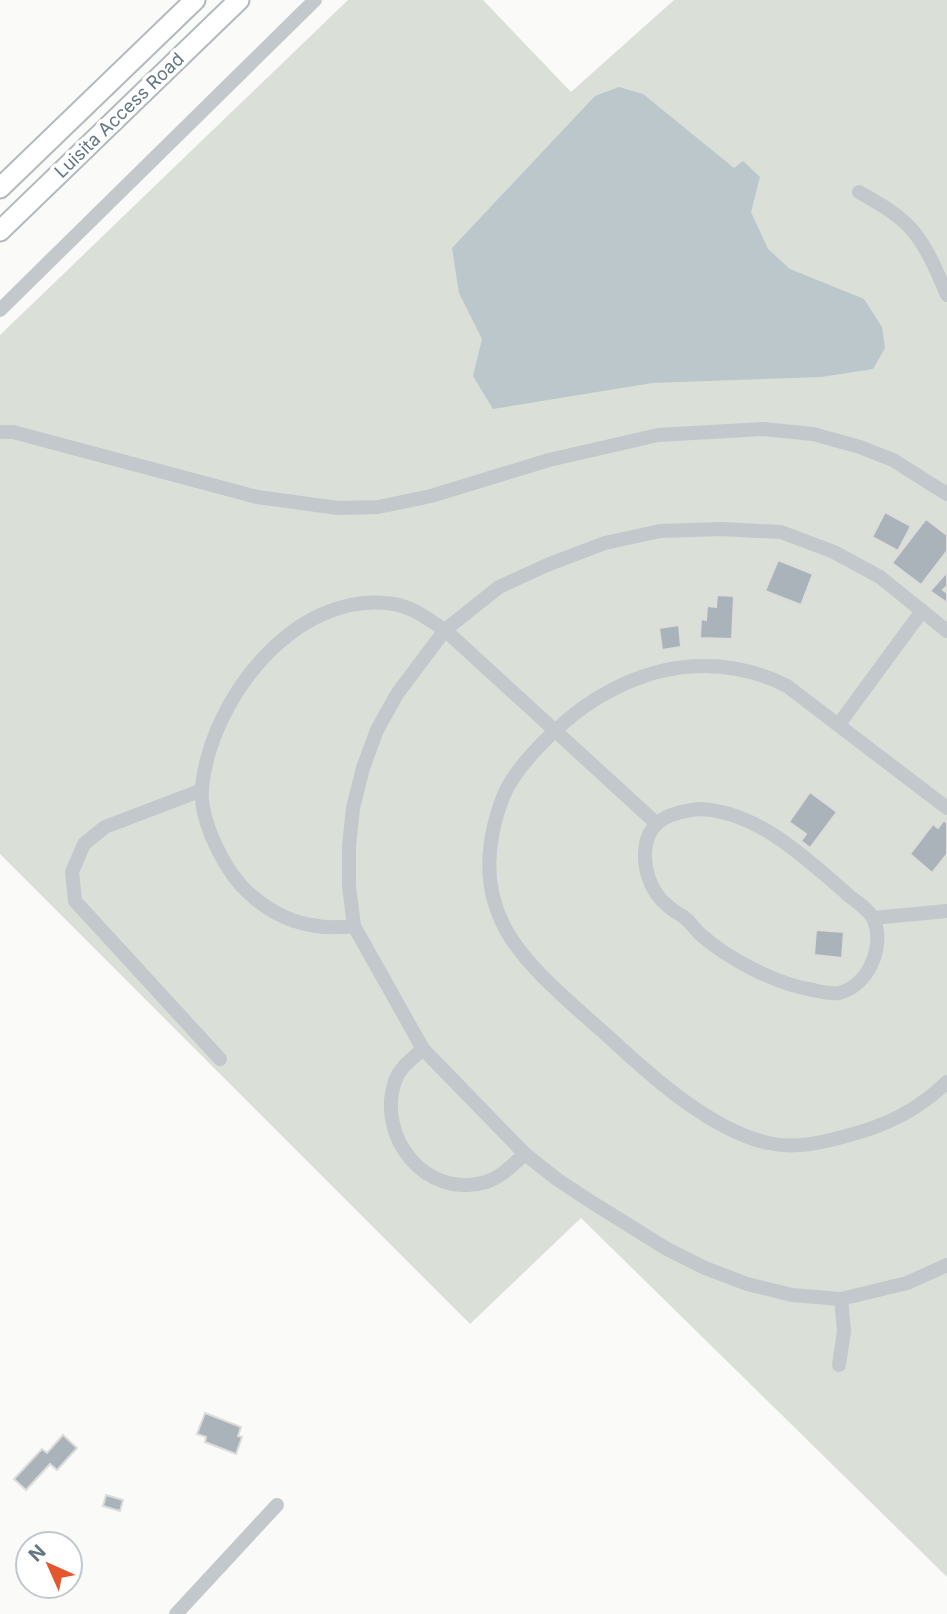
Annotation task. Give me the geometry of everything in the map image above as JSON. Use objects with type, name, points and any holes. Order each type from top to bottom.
[{"type":"main road","name":"Luisita Access Road","points":[[0,188],[195,0]]},
{"type":"main road","name":"Luisita Access Road","points":[[0,231],[239,0]]},
{"type":"street","points":[[0,310],[315,0]]},
{"type":"street","points":[[859,192],[885,207],[913,231],[937,271],[947,295]]},
{"type":"street","points":[[0,420],[6,432],[257,497],[338,508],[378,507],[431,496],[549,460],[658,435],[763,429],[813,434],[860,447],[893,460],[947,494]]},
{"type":"street","points":[[947,631],[880,577],[834,552],[781,532],[722,529],[660,531],[605,543],[499,587],[445,630],[397,694],[377,730],[363,768],[349,846],[349,887],[354,926],[423,1049],[525,1154],[558,1180],[667,1249],[705,1268],[747,1284],[792,1295],[841,1299],[907,1283],[947,1265]]},
{"type":"street","points":[[354,926],[332,929],[294,922],[261,904],[245,891],[231,875],[221,857],[208,825],[202,790],[208,753],[220,719],[232,698],[267,654],[311,621],[353,603],[397,604],[415,611],[445,630],[656,823]]},
{"type":"street","points":[[839,724],[922,611]]},
{"type":"street","points":[[947,808],[787,686],[765,675],[707,665],[674,668],[648,673],[619,685],[588,703],[554,731],[521,769],[504,795],[488,862],[492,897],[503,926],[522,953],[624,1052],[681,1098],[711,1118],[768,1143],[817,1145],[891,1122],[915,1109],[947,1083]]},
{"type":"street","points":[[202,790],[104,827],[84,844],[72,872],[75,901],[220,1059]]},
{"type":"street","points":[[698,809],[712,809],[755,825],[801,855],[873,918],[876,944],[874,959],[866,975],[852,988],[836,993],[795,987],[756,970],[701,935],[685,918],[666,905],[647,873],[644,854],[647,837],[656,823],[669,816],[698,809]]},
{"type":"street","points":[[873,918],[947,911]]},
{"type":"street","points":[[423,1049],[404,1066],[395,1080],[390,1112],[399,1144],[420,1169],[443,1182],[471,1185],[487,1182],[501,1174],[525,1154]]},
{"type":"street","points":[[839,1365],[844,1331],[841,1299]]},
{"type":"street","points":[[176,1614],[277,1505]]},
{"type":"shaded area","points":[[348,0],[483,0],[571,92],[674,0],[947,0],[947,1577],[581,1218],[470,1324],[0,854],[0,335]]},
{"type":"shaded area","points":[[619,87],[643,94],[734,168],[743,161],[760,177],[751,212],[768,249],[790,269],[864,299],[882,327],[885,348],[873,369],[821,377],[652,383],[493,409],[473,376],[482,339],[459,293],[452,248],[595,96]]},
{"type":"building","points":[[885,512],[911,526],[898,551],[872,537]]},
{"type":"building","points":[[926,519],[947,535],[947,551],[921,585],[892,563]]},
{"type":"building","points":[[778,560],[813,574],[801,605],[765,591]]},
{"type":"building","points":[[947,572],[947,586],[943,590],[947,593],[947,603],[930,591]]},
{"type":"building","points":[[717,595],[734,596],[732,639],[700,638],[701,619],[706,620],[707,606],[716,607]]},
{"type":"building","points":[[679,625],[681,647],[662,650],[659,628]]},
{"type":"building","points":[[810,792],[837,812],[810,848],[801,841],[806,834],[789,822]]},
{"type":"building","points":[[944,820],[947,823],[947,854],[932,873],[910,854],[933,824],[938,828]]},
{"type":"building","points":[[816,930],[844,932],[842,958],[814,955]]},
{"type":"building","points":[[205,1413],[241,1427],[238,1436],[242,1437],[236,1454],[205,1442],[206,1437],[197,1434]]},
{"type":"building","points":[[63,1435],[77,1448],[57,1470],[50,1464],[26,1490],[14,1479],[42,1449],[47,1453]]},
{"type":"building","points":[[106,1495],[123,1500],[120,1511],[103,1506]]}]
